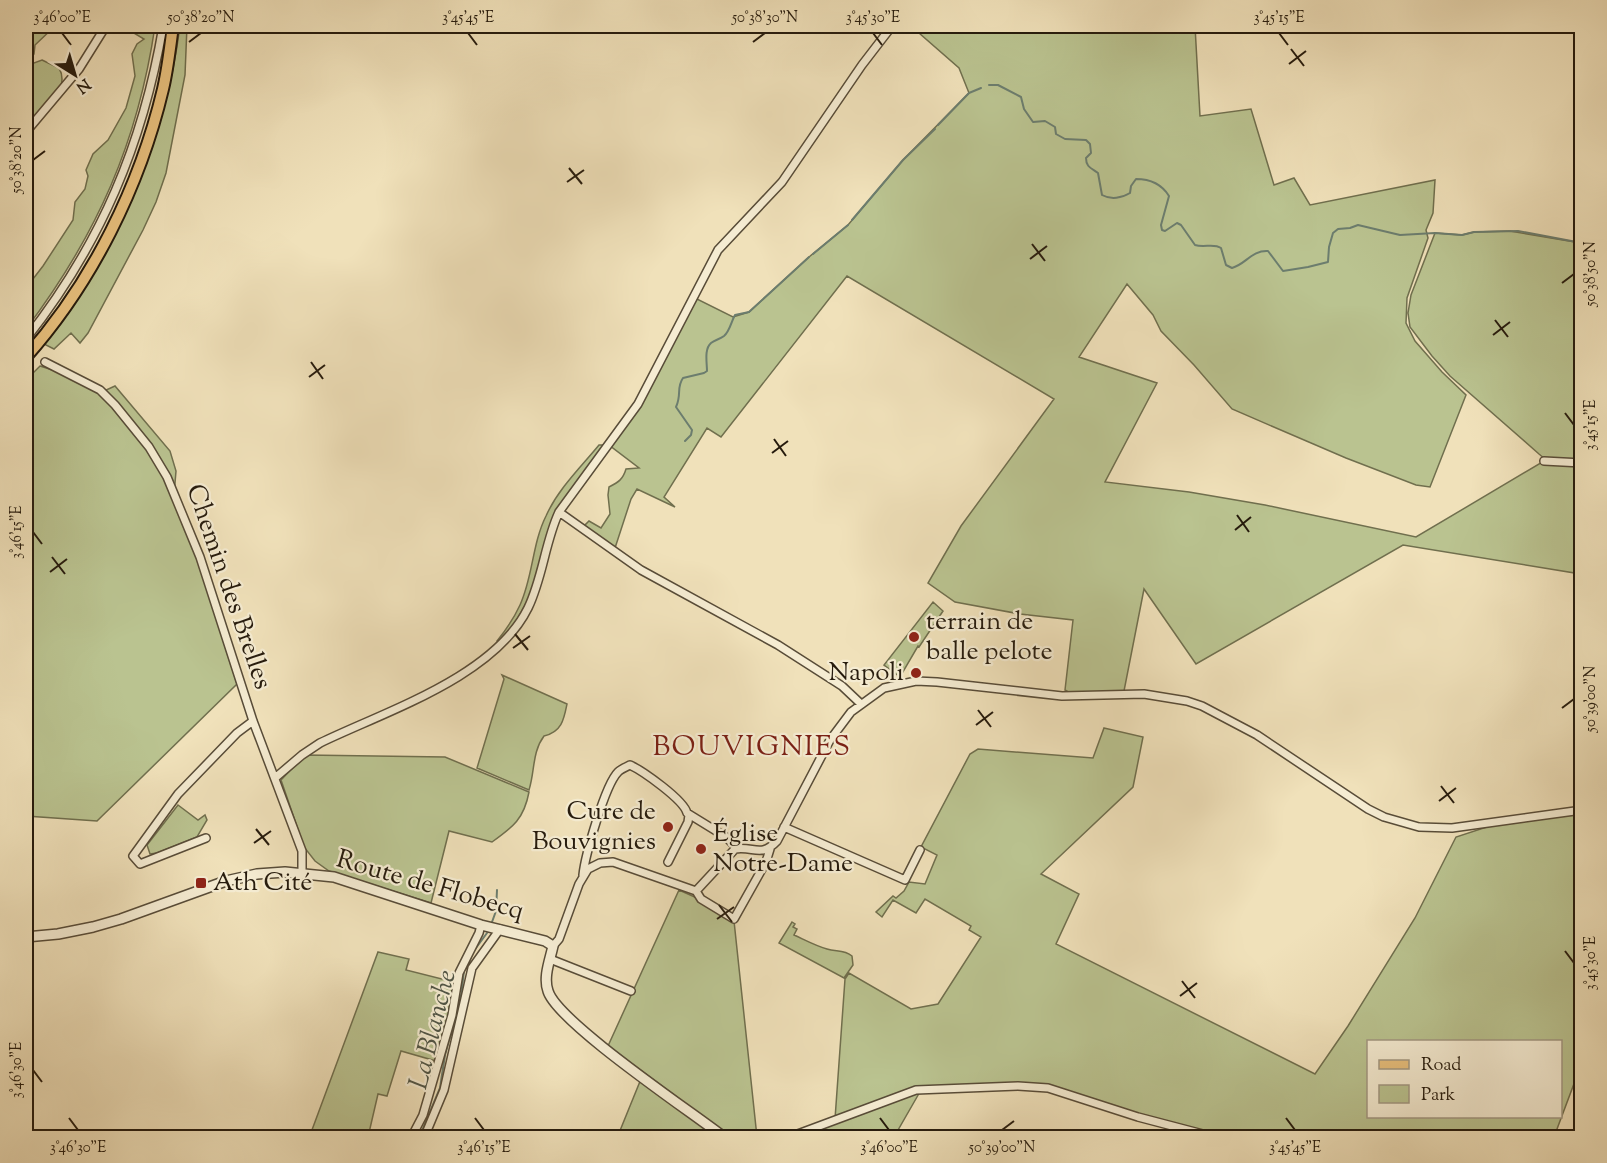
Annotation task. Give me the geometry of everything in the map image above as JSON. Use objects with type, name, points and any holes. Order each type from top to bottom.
[{"type":"main road","points":[[26,357],[79,286],[120,212],[156,114],[168,64],[173,26]]},
{"type":"street","points":[[26,132],[79,69],[104,29],[99,26]]},
{"type":"street","points":[[26,339],[80,260],[120,182],[150,92],[163,26]]},
{"type":"street","points":[[275,778],[312,748],[456,679],[488,656],[509,636],[528,608],[537,584],[552,527],[559,512],[641,398],[718,250],[782,182],[862,65],[892,26]]},
{"type":"street","name":"Chemin des Brelles","points":[[45,362],[100,390],[116,405],[156,458],[167,477],[200,557],[253,721],[302,851],[302,873]]},
{"type":"street","points":[[1544,461],[1581,463]]},
{"type":"street","points":[[559,512],[641,570],[778,645],[842,686],[861,704]]},
{"type":"street","points":[[583,875],[593,865],[613,862],[696,891],[701,899],[734,919],[766,862],[770,849],[840,724],[861,704],[884,688],[916,681],[1062,696],[1157,695],[1186,701],[1224,717],[1288,754],[1368,809],[1401,823],[1419,827],[1452,828],[1581,810]]},
{"type":"street","points":[[206,838],[140,864],[133,856],[178,794],[237,733],[253,721]]},
{"type":"street","points":[[725,1137],[617,1057],[555,1006],[546,984],[553,946],[558,939],[583,875],[587,851],[611,782],[618,771],[630,765],[639,769],[685,807],[689,815],[726,837],[737,849]]},
{"type":"street","points":[[668,862],[688,822],[689,815]]},
{"type":"street","points":[[784,826],[905,880],[920,850]]},
{"type":"street","points":[[696,891],[737,849],[763,851],[770,849]]},
{"type":"street","name":"Route de Flobecq","points":[[26,937],[58,934],[111,922],[226,880],[273,872],[302,873],[349,881],[491,927],[545,941],[553,946]]},
{"type":"street","points":[[411,1137],[423,1115],[452,1015],[459,973],[479,933],[491,927]]},
{"type":"street","points":[[424,1137],[444,1090],[472,968],[491,927]]},
{"type":"street","points":[[550,959],[631,991]]},
{"type":"street","points":[[788,1137],[916,1090],[1018,1086],[1048,1088],[1154,1122],[1218,1137]]},
{"type":"green space","points":[[26,26],[55,26],[35,45],[34,54],[26,65]]},
{"type":"green space","points":[[99,26],[155,26],[138,109],[111,186],[94,222],[74,258],[26,329],[26,288],[73,220],[75,202],[85,189],[88,176],[86,170],[93,154],[108,140],[126,108],[135,76],[132,54],[137,44],[144,39],[124,27],[104,29]]},
{"type":"green space","points":[[180,26],[187,26],[185,75],[166,173],[156,202],[88,333],[80,343],[71,333],[54,349],[44,344],[94,272],[134,194],[150,154],[163,112]]},
{"type":"green space","points":[[911,26],[1195,26],[1200,116],[1251,109],[1274,185],[1294,178],[1310,205],[1435,180],[1433,213],[1426,230],[1428,238],[1407,298],[1406,323],[1415,341],[1466,395],[1430,487],[1416,485],[1346,458],[1232,409],[1161,331],[1153,315],[1127,284],[1079,357],[1157,383],[1105,482],[1189,492],[1265,505],[1416,537],[1544,461],[1581,463],[1581,574],[1403,545],[1196,664],[1144,589],[1124,691],[1070,693],[1065,690],[1073,620],[1020,614],[955,602],[928,583],[961,526],[1054,399],[847,276],[721,437],[707,428],[664,497],[675,507],[637,489],[631,499],[615,548],[583,527],[589,521],[601,528],[610,514],[609,487],[620,480],[626,469],[639,468],[609,445],[629,417],[693,297],[733,317],[749,312],[848,225],[903,160],[969,93],[959,68]]},
{"type":"green space","points":[[42,60],[59,68],[62,76],[61,85],[53,102],[26,132],[27,72],[31,64]]},
{"type":"green space","points":[[1510,231],[1581,243],[1581,461],[1545,459],[1450,376],[1410,327],[1408,313],[1411,295],[1435,233],[1462,235],[1474,232]]},
{"type":"green space","points":[[40,366],[78,378],[102,392],[115,386],[170,451],[176,471],[174,495],[197,557],[237,684],[97,821],[26,816],[26,380]]},
{"type":"green space","points":[[599,445],[606,445],[558,509],[551,522],[530,596],[513,627],[499,643],[497,641],[520,605],[528,583],[541,527],[551,506],[563,487]]},
{"type":"green space","name":"terrain de balle pelote","points":[[933,602],[943,611],[918,646],[900,677],[884,665]]},
{"type":"green space","points":[[502,675],[567,704],[563,720],[558,728],[544,736],[540,742],[529,790],[477,768],[504,679]]},
{"type":"green space","points":[[1104,728],[1143,737],[1133,787],[1041,874],[1079,894],[1056,944],[1315,1074],[1348,1026],[1415,918],[1456,837],[1505,821],[1581,810],[1581,1065],[1562,1116],[1562,1040],[1367,1040],[1367,1118],[1561,1118],[1554,1137],[1218,1137],[1048,1088],[923,1089],[835,1119],[845,979],[849,973],[911,1009],[938,1004],[981,937],[969,930],[971,926],[925,899],[916,913],[893,900],[882,917],[876,912],[893,896],[896,898],[904,891],[909,882],[925,884],[937,855],[921,847],[970,754],[978,749],[1093,758]]},
{"type":"green space","points":[[305,755],[445,757],[529,792],[521,816],[506,832],[492,842],[449,831],[431,903],[329,871],[315,861],[304,847],[281,780]]},
{"type":"green space","points":[[178,805],[198,820],[205,815],[207,820],[197,837],[150,854],[147,845]]},
{"type":"green space","points":[[679,890],[697,898],[734,921],[757,1137],[731,1137],[608,1046]]},
{"type":"green space","points":[[792,922],[795,924],[793,927],[797,929],[794,935],[830,950],[846,952],[852,956],[853,965],[844,978],[779,943]]},
{"type":"green space","points":[[378,952],[409,959],[406,970],[454,982],[451,1010],[436,1061],[401,1051],[387,1096],[378,1094],[368,1137],[309,1138]]},
{"type":"green space","points":[[641,1079],[720,1138],[617,1138]]},
{"type":"green space","points":[[921,1090],[894,1137],[796,1138]]},
{"type":"waterway","points":[[989,85],[998,85],[1021,97],[1024,109],[1033,122],[1045,121],[1055,127],[1056,134],[1065,139],[1086,140],[1090,144],[1091,153],[1086,158],[1087,163],[1098,173],[1102,195],[1105,197],[1127,195],[1136,179],[1159,185],[1169,196],[1161,225],[1162,230],[1165,231],[1177,223],[1181,225],[1195,245],[1221,248],[1226,265],[1232,268],[1262,251],[1268,251],[1283,271],[1328,262],[1333,233],[1338,229],[1358,225],[1400,235],[1435,233],[1462,235],[1474,232],[1518,231],[1582,243]]},
{"type":"waterway","points":[[938,125],[969,93],[981,88]]},
{"type":"waterway","points":[[852,220],[903,160],[935,129]]},
{"type":"waterway","points":[[813,254],[848,225]]},
{"type":"waterway","points":[[685,441],[691,435],[692,430],[676,407],[683,378],[707,371],[707,349],[711,343],[726,334],[735,315],[749,312],[809,257]]},
{"type":"waterway","name":"La Blanche","points":[[492,922],[496,911],[497,890]]},
{"type":"waterway","name":"La Blanche","points":[[473,952],[487,933]]},
{"type":"waterway","name":"La Blanche","points":[[419,1138],[440,1088],[445,1055],[461,996],[464,971],[471,957]]},
{"type":"place","name":"terrain de balle pelote","points":[[914,637]]},
{"type":"place","name":"Napoli","points":[[916,673]]},
{"type":"place","name":"Cure de Bouvignies","points":[[668,827]]},
{"type":"place","name":"Église Notre-Dame","points":[[701,849]]},
{"type":"place","name":"Ath Cité","points":[[201,883]]},
{"type":"district","name":"BOUVIGNIES","points":[[752,748]]}]
